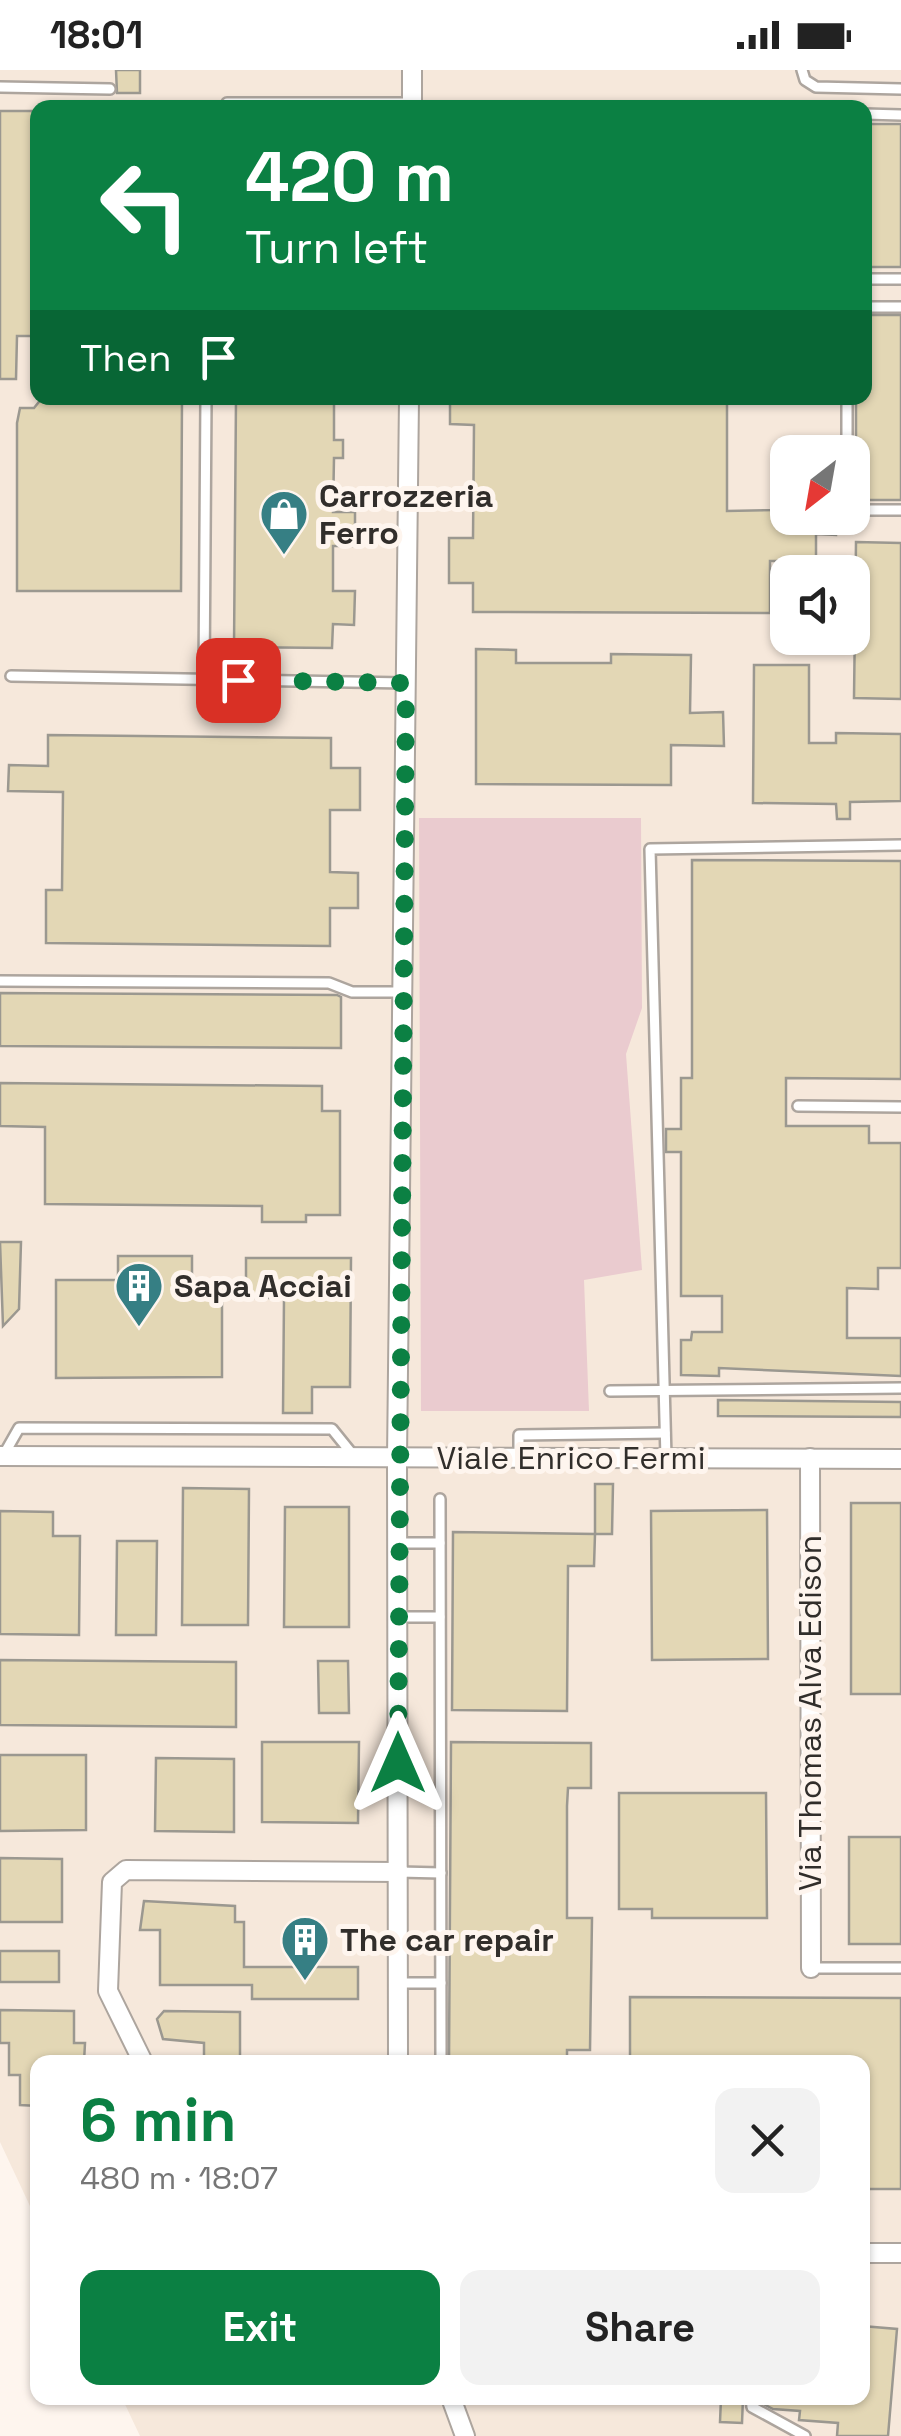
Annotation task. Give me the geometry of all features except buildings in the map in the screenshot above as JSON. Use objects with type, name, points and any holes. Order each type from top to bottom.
[{"type":"street","points":[[412,70],[412,100]]},
{"type":"street","points":[[398,2055],[397,1458],[409,405]]},
{"type":"street","name":"Viale Enrico Fermi","points":[[2,1456],[901,1458]]},
{"type":"street","name":"Via Thomas Alva Edison","points":[[810,1458],[811,1968]]},
{"type":"street","points":[[139,2055],[108,1991],[112,1882],[116,1874],[126,1870],[399,1872]]},
{"type":"street","points":[[870,2254],[901,2254]]},
{"type":"street","points":[[453,2405],[464,2436]]},
{"type":"lane","points":[[802,70],[804,80],[816,87],[901,89]]},
{"type":"lane","points":[[0,87],[110,88]]},
{"type":"lane","points":[[872,114],[901,115]]},
{"type":"lane","points":[[872,279],[901,279]]},
{"type":"lane","points":[[872,307],[901,307]]},
{"type":"lane","points":[[204,679],[206,405]]},
{"type":"lane","points":[[847,405],[848,435]]},
{"type":"lane","points":[[870,510],[901,510]]},
{"type":"lane","points":[[11,676],[406,683]]},
{"type":"lane","points":[[666,1458],[661,1162],[655,1162],[650,849],[901,846]]},
{"type":"lane","points":[[0,981],[329,984],[352,992],[402,992]]},
{"type":"lane","points":[[798,1106],[901,1106]]},
{"type":"lane","points":[[610,1392],[901,1388]]},
{"type":"lane","points":[[2,1456],[19,1428],[332,1429],[355,1458]]},
{"type":"lane","points":[[519,1458],[519,1434],[666,1433]]},
{"type":"lane","points":[[440,1500],[441,2055]]},
{"type":"lane","points":[[397,1543],[440,1543]]},
{"type":"lane","points":[[397,1617],[440,1617]]},
{"type":"lane","points":[[399,1872],[441,1872]]},
{"type":"lane","points":[[811,1968],[901,1968]]},
{"type":"lane","points":[[398,1983],[441,1983]]},
{"type":"lane","points":[[752,2405],[805,2436]]},
{"type":"shaded area","points":[[0,70],[901,70],[901,2436],[140,2436],[125,2405],[870,2405],[870,2055],[30,2055],[30,2206],[0,2142]]},
{"type":"shaded area","points":[[419,818],[641,818],[642,1008],[626,1054],[642,1270],[584,1280],[589,1411],[421,1411]]},
{"type":"place","name":"Carrozzeria Ferro","points":[[284,556]]},
{"type":"place","name":"Sapa Acciai","points":[[139,1328]]},
{"type":"place","name":"The car repair","points":[[305,1982]]},
{"type":"route","points":[[238,680],[406,683],[397,1458],[398,1763]]}]
